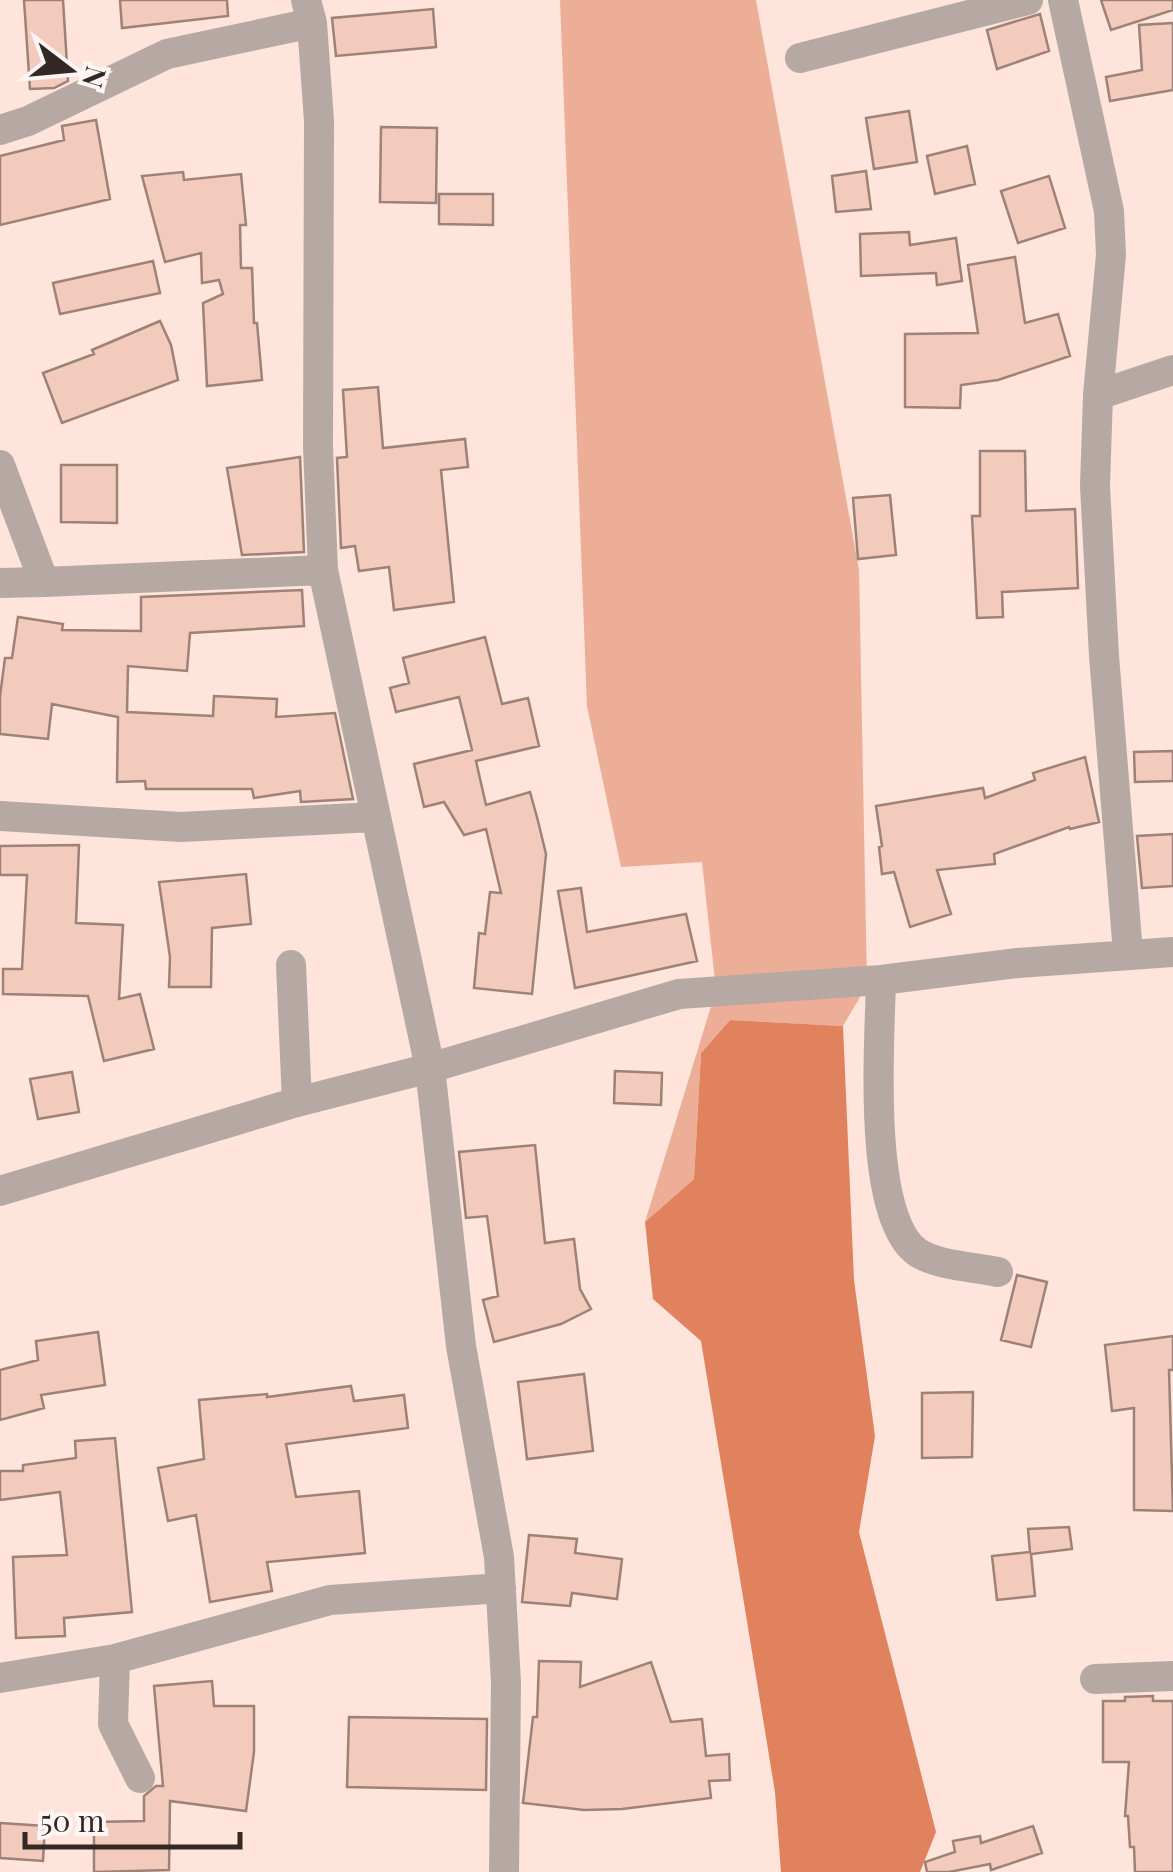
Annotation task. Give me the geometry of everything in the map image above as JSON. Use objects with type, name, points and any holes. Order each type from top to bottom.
[{"type":"street","points":[[800,58],[1028,0]]},
{"type":"street","points":[[1063,0],[1109,210],[1111,254],[1098,394],[1096,486],[1104,656],[1128,954]]},
{"type":"street","points":[[0,130],[28,121],[166,54],[309,11],[318,120],[318,446],[324,570],[430,1068],[461,1346],[499,1557],[506,1684],[504,1872]]},
{"type":"street","points":[[1098,394],[1173,370]]},
{"type":"street","points":[[0,465],[44,582]]},
{"type":"street","points":[[0,583],[324,570]]},
{"type":"street","points":[[0,816],[181,827],[374,817]]},
{"type":"street","points":[[0,1191],[679,994],[881,980],[1173,952]]},
{"type":"street","points":[[291,965],[297,1102]]},
{"type":"street","points":[[881,980],[882,1166],[891,1216],[904,1242],[923,1256],[998,1272]]},
{"type":"street","points":[[0,1678],[114,1659],[330,1600],[501,1588]]},
{"type":"street","points":[[114,1659],[113,1724],[140,1778]]},
{"type":"street","points":[[1095,1680],[1173,1676]]},
{"type":"shaded area","points":[[560,0],[756,0],[859,570],[867,985],[843,1026],[730,1020],[701,1053],[694,1179],[645,1222],[716,990],[702,862],[621,867],[587,706]]},
{"type":"shaded area","points":[[730,1020],[843,1026],[854,1280],[875,1436],[859,1532],[936,1832],[920,1872],[781,1872],[775,1792],[701,1341],[653,1299],[645,1222],[694,1179],[701,1053]]},
{"type":"building","points":[[24,0],[63,0],[68,81],[54,88],[30,89]]},
{"type":"building","points":[[120,0],[227,0],[228,16],[122,28]]},
{"type":"building","points":[[1101,0],[1173,0],[1173,10],[1111,30]]},
{"type":"building","points":[[433,9],[436,47],[336,56],[332,18]]},
{"type":"building","points":[[1040,14],[1049,51],[997,69],[987,30]]},
{"type":"building","points":[[1173,23],[1173,90],[1110,101],[1106,77],[1142,70],[1139,25]]},
{"type":"building","points":[[909,111],[917,162],[874,169],[866,118]]},
{"type":"building","points":[[96,120],[110,199],[0,225],[0,156],[64,140],[62,126]]},
{"type":"building","points":[[381,127],[437,128],[436,203],[380,202]]},
{"type":"building","points":[[967,146],[975,184],[935,194],[927,156]]},
{"type":"building","points":[[866,171],[871,209],[836,212],[832,176]]},
{"type":"building","points":[[183,172],[184,180],[241,174],[246,225],[240,225],[241,268],[252,268],[262,380],[207,386],[203,303],[223,294],[219,280],[202,283],[201,253],[165,262],[142,176]]},
{"type":"building","points":[[1049,176],[1065,228],[1018,243],[1001,191]]},
{"type":"building","points":[[439,194],[493,194],[493,225],[439,224]]},
{"type":"building","points":[[909,232],[910,245],[956,238],[962,281],[937,285],[936,273],[861,276],[860,234]]},
{"type":"building","points":[[1015,257],[1025,323],[1058,314],[1070,356],[998,380],[961,385],[960,408],[905,407],[905,334],[978,333],[968,265]]},
{"type":"building","points":[[153,261],[160,293],[60,314],[53,283]]},
{"type":"building","points":[[160,321],[171,345],[178,380],[62,423],[43,373],[94,354],[92,350]]},
{"type":"building","points":[[378,387],[383,448],[465,439],[468,467],[441,470],[454,602],[394,610],[389,567],[359,571],[355,546],[341,548],[337,458],[347,457],[343,390]]},
{"type":"building","points":[[980,451],[1025,451],[1026,511],[1075,509],[1078,588],[1002,592],[1003,617],[977,618],[972,516],[980,516]]},
{"type":"building","points":[[300,457],[304,552],[242,555],[227,468]]},
{"type":"building","points":[[61,465],[117,465],[117,523],[61,522]]},
{"type":"building","points":[[890,495],[896,555],[858,559],[853,498]]},
{"type":"building","points":[[302,590],[304,626],[190,633],[187,671],[128,666],[127,712],[213,716],[214,696],[277,699],[276,717],[335,713],[353,799],[301,802],[300,791],[254,798],[252,789],[146,789],[145,781],[117,782],[118,717],[52,704],[48,739],[0,734],[5,658],[12,658],[18,617],[63,624],[62,630],[141,631],[141,597]]},
{"type":"building","points":[[485,637],[502,704],[528,698],[539,746],[476,761],[486,805],[530,792],[546,854],[532,994],[474,988],[479,933],[485,934],[490,892],[501,893],[486,829],[464,835],[444,802],[424,807],[414,764],[472,750],[459,697],[396,712],[390,688],[409,683],[403,658]]},
{"type":"building","points":[[1173,751],[1173,781],[1135,782],[1134,752]]},
{"type":"building","points":[[1085,757],[1099,822],[1069,827],[994,854],[995,864],[937,870],[951,914],[910,927],[894,872],[882,874],[876,806],[983,788],[985,798],[1035,780],[1033,773]]},
{"type":"building","points":[[1173,834],[1173,886],[1142,888],[1137,836]]},
{"type":"building","points":[[79,845],[76,923],[123,925],[119,999],[140,994],[154,1049],[104,1061],[88,996],[3,994],[3,969],[22,969],[27,875],[0,875],[0,846]]},
{"type":"building","points":[[246,874],[251,924],[212,928],[211,987],[169,987],[170,957],[159,882]]},
{"type":"building","points":[[581,888],[587,932],[686,914],[697,961],[575,988],[558,891]]},
{"type":"building","points":[[615,1071],[662,1073],[661,1105],[614,1103]]},
{"type":"building","points":[[72,1072],[79,1112],[38,1119],[30,1079]]},
{"type":"building","points":[[535,1145],[545,1243],[574,1239],[580,1289],[591,1309],[561,1324],[494,1342],[483,1300],[498,1296],[487,1216],[466,1218],[459,1152]]},
{"type":"building","points":[[1017,1275],[1047,1282],[1031,1347],[1001,1340]]},
{"type":"building","points":[[98,1332],[105,1385],[41,1395],[44,1408],[0,1420],[0,1370],[38,1360],[36,1341]]},
{"type":"building","points":[[1173,1336],[1173,1370],[1169,1370],[1173,1511],[1134,1510],[1134,1408],[1112,1411],[1105,1345]]},
{"type":"building","points":[[584,1374],[593,1451],[527,1459],[518,1382]]},
{"type":"building","points":[[351,1386],[354,1401],[404,1395],[408,1428],[286,1444],[296,1497],[359,1491],[365,1553],[267,1562],[272,1591],[210,1602],[196,1515],[168,1521],[158,1468],[204,1459],[199,1400],[267,1397]]},
{"type":"building","points":[[973,1392],[972,1457],[922,1458],[922,1393]]},
{"type":"building","points":[[115,1438],[132,1612],[64,1618],[65,1636],[16,1638],[13,1557],[67,1555],[60,1492],[0,1500],[0,1471],[23,1471],[23,1465],[76,1458],[75,1441]]},
{"type":"building","points":[[1069,1527],[1072,1549],[1031,1554],[1035,1596],[997,1600],[992,1556],[1030,1552],[1028,1529]]},
{"type":"building","points":[[529,1535],[577,1539],[575,1553],[622,1559],[617,1599],[572,1593],[570,1606],[522,1602]]},
{"type":"building","points":[[539,1661],[581,1662],[580,1687],[651,1662],[671,1722],[702,1719],[706,1756],[729,1754],[730,1780],[709,1781],[711,1798],[622,1809],[584,1810],[523,1803],[533,1717],[537,1717]]},
{"type":"building","points":[[212,1681],[214,1706],[254,1706],[254,1752],[246,1811],[170,1801],[169,1870],[94,1872],[94,1822],[144,1821],[144,1796],[156,1786],[163,1786],[154,1686]]},
{"type":"building","points":[[1153,1696],[1153,1701],[1173,1701],[1173,1872],[1135,1872],[1134,1847],[1130,1847],[1125,1816],[1129,1762],[1103,1762],[1103,1701]]},
{"type":"building","points":[[349,1717],[487,1719],[486,1790],[347,1787]]},
{"type":"building","points":[[0,1823],[45,1826],[43,1861],[0,1858]]},
{"type":"building","points":[[1033,1826],[1042,1853],[991,1870],[990,1864],[927,1872],[925,1862],[955,1852],[953,1841],[980,1836],[981,1843]]}]
